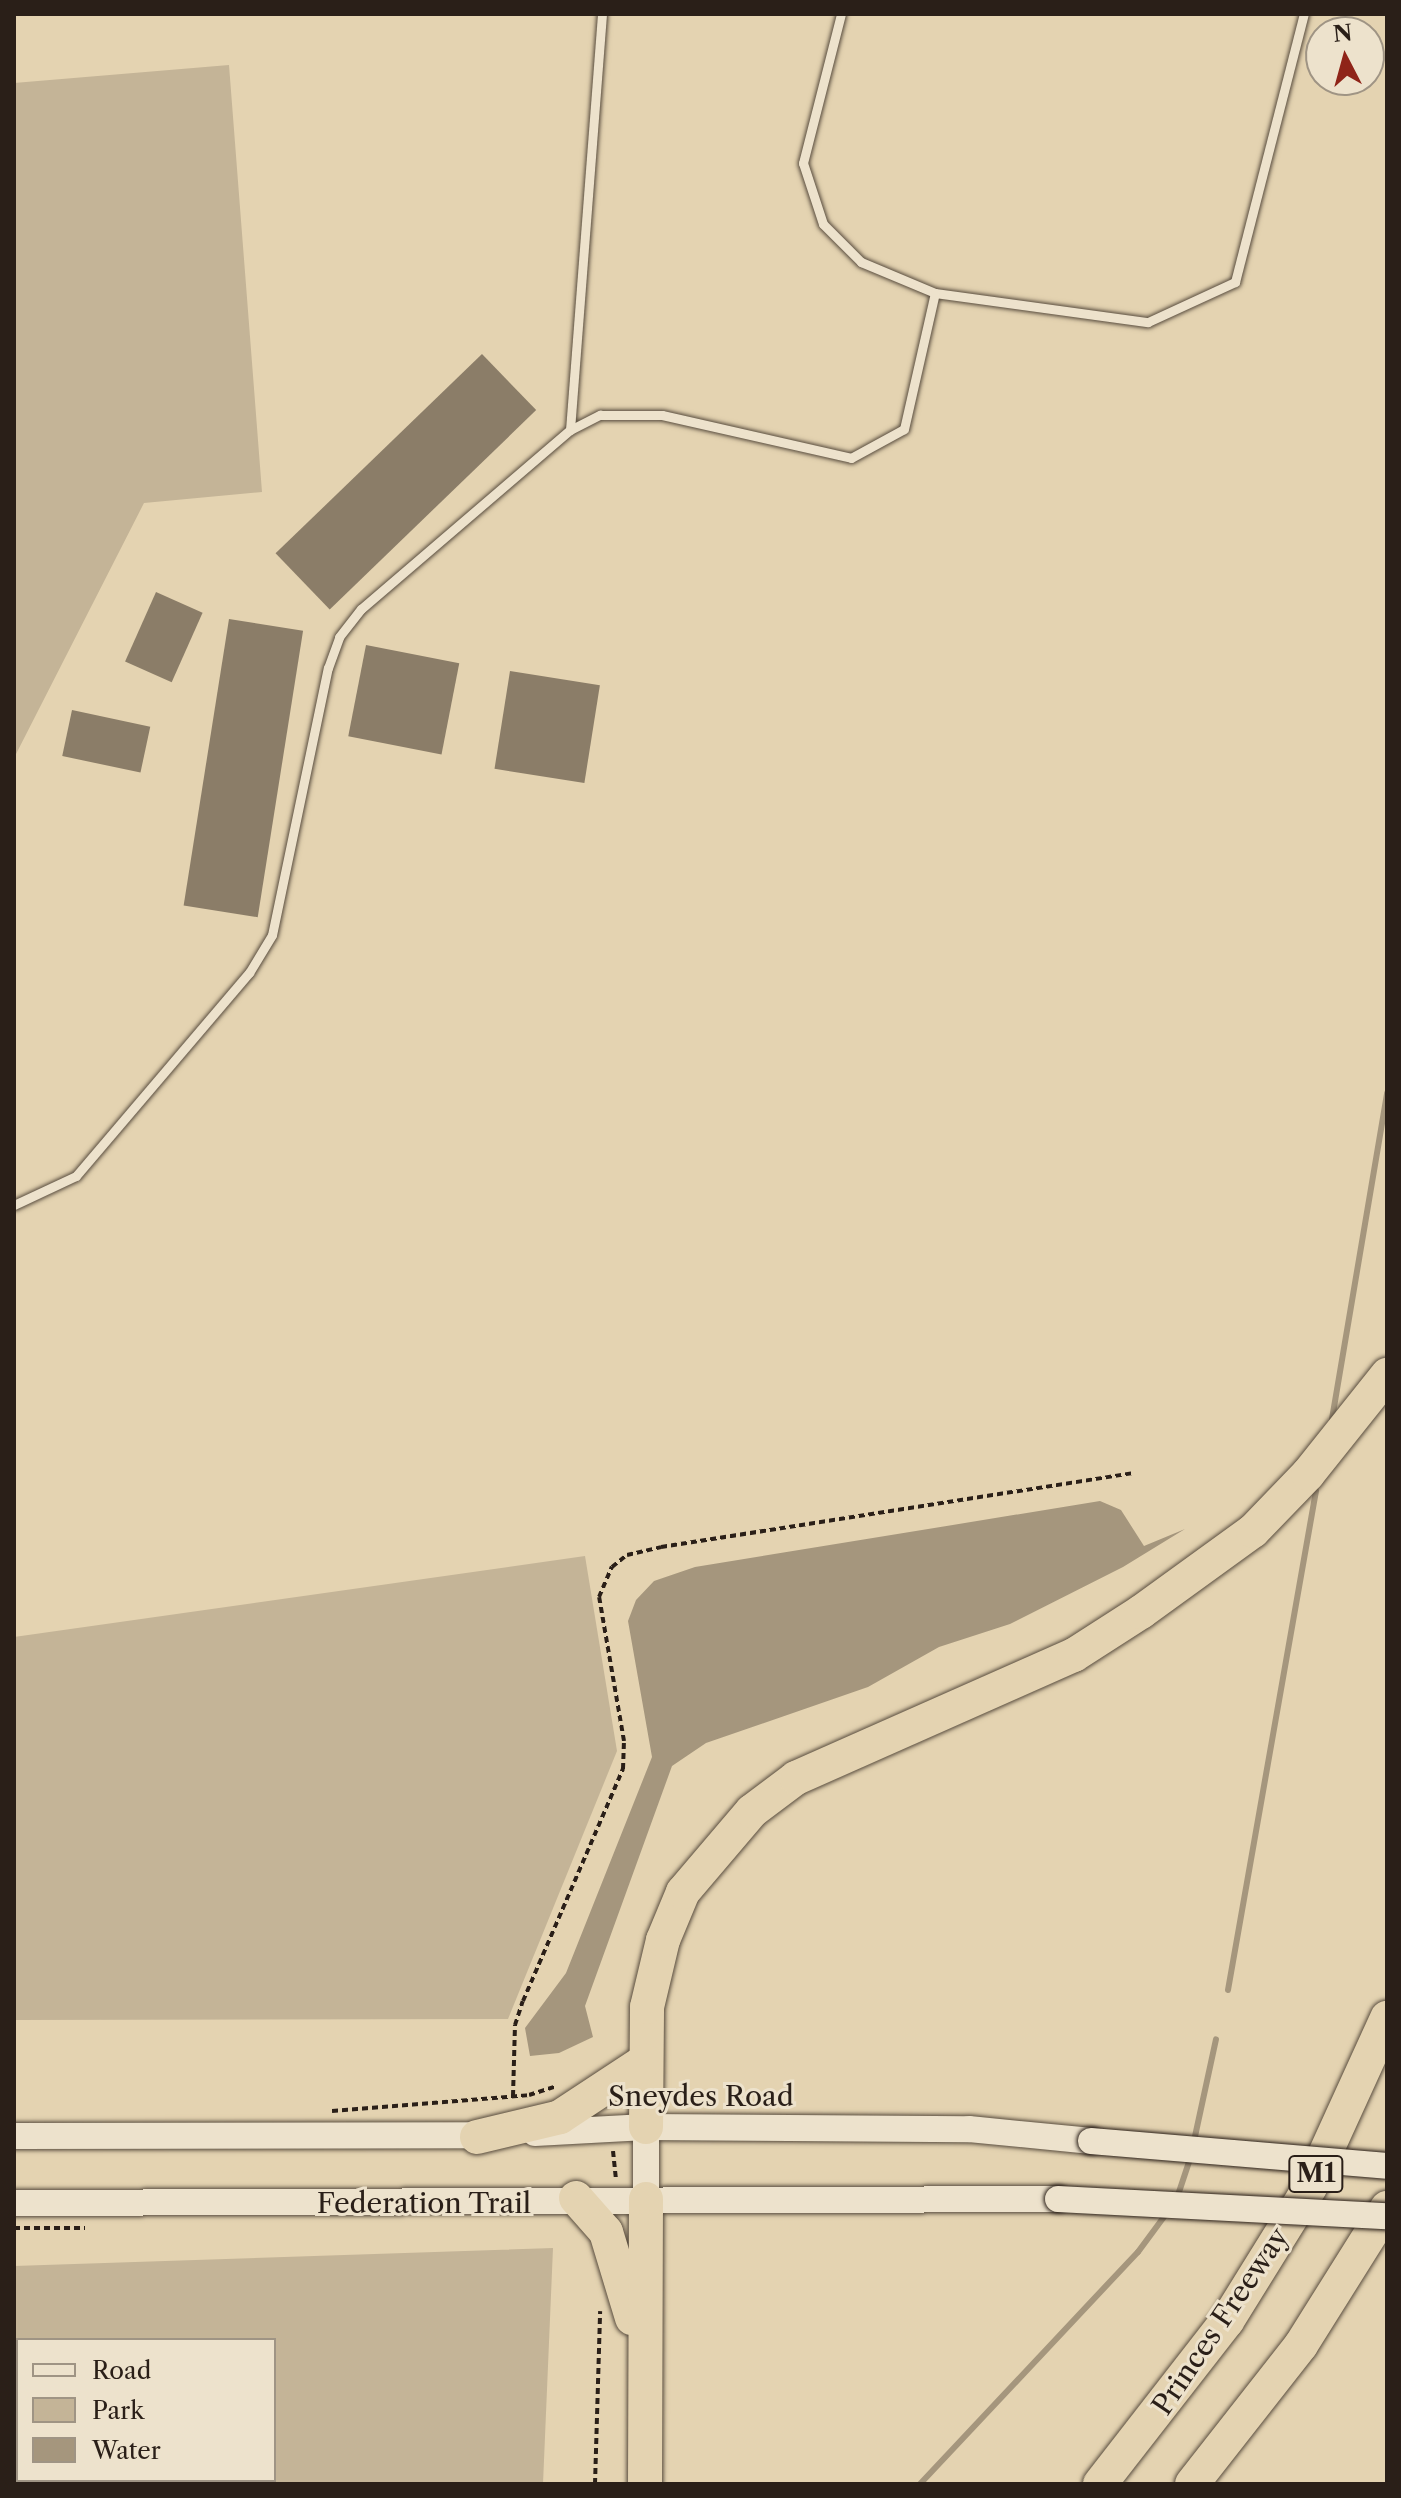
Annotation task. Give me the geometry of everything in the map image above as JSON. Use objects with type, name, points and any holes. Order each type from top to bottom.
[{"type":"highway","points":[[630,2128],[645,2061],[647,2007],[663,1940],[683,1892],[752,1811],[796,1778],[1074,1655],[1141,1612],[1253,1531],[1308,1474],[1387,1375]]},
{"type":"highway","name":"Princes Freeway","points":[[1100,2484],[1227,2321],[1302,2200],[1387,2018]]},
{"type":"highway","points":[[477,2137],[560,2117],[645,2061]]},
{"type":"highway","points":[[576,2198],[606,2232],[625,2284],[646,2389]]},
{"type":"highway","points":[[632,2198],[646,2389],[645,2484]]},
{"type":"highway","points":[[1192,2484],[1301,2345],[1387,2208]]},
{"type":"main road","name":"Sneydes Road","points":[[14,2136],[477,2137],[630,2128],[969,2129],[1387,2166]]},
{"type":"main road","points":[[630,2128],[632,2198]]},
{"type":"main road","points":[[14,2203],[321,2205],[576,2198],[1058,2199],[1387,2216]]},
{"type":"lane","points":[[570,430],[602,14]]},
{"type":"lane","points":[[841,14],[803,163],[823,224],[861,262],[935,293],[1148,322],[1235,282],[1304,14]]},
{"type":"lane","points":[[14,1205],[76,1176],[249,973],[272,935],[328,668],[339,637],[361,609],[570,430],[600,415],[635,412],[851,458],[904,429],[935,293]]},
{"type":"path","points":[[513,2096],[515,2025],[523,2001],[623,1769],[624,1741],[599,1597],[612,1567],[627,1555],[661,1547],[1134,1473]]},
{"type":"path","points":[[630,2128],[632,2198]]},
{"type":"path","points":[[14,2228],[91,2228]]},
{"type":"path","points":[[595,2484],[600,2298]]},
{"type":"green space","points":[[229,65],[262,492],[144,503],[14,758],[14,83]]},
{"type":"green space","points":[[585,1556],[617,1751],[508,2019],[14,2020],[14,1637]]},
{"type":"green space","points":[[553,2248],[543,2484],[14,2484],[14,2266]]},
{"type":"water","points":[[1100,1501],[1121,1510],[1144,1546],[1185,1529],[1123,1567],[1010,1624],[939,1647],[868,1687],[706,1743],[672,1766],[585,2006],[593,2037],[559,2053],[530,2056],[525,2028],[566,1973],[652,1757],[628,1621],[636,1600],[654,1581],[695,1567]]},
{"type":"building","points":[[482,354],[536,410],[330,609],[276,553]]},
{"type":"building","points":[[156,592],[203,613],[172,682],[125,661]]},
{"type":"building","points":[[229,619],[303,631],[258,917],[184,905]]},
{"type":"building","points":[[366,645],[459,663],[442,754],[348,736]]},
{"type":"building","points":[[510,671],[600,685],[584,783],[495,769]]},
{"type":"building","points":[[72,710],[150,727],[140,773],[62,756]]},
{"type":"waterway","points":[[1332,1419],[1387,1093]]},
{"type":"waterway","points":[[1228,1990],[1316,1491]]},
{"type":"waterway","points":[[1194,2141],[1216,2039]]},
{"type":"waterway","points":[[1177,2198],[1191,2156]]},
{"type":"waterway","points":[[920,2484],[1138,2252],[1166,2214]]}]
